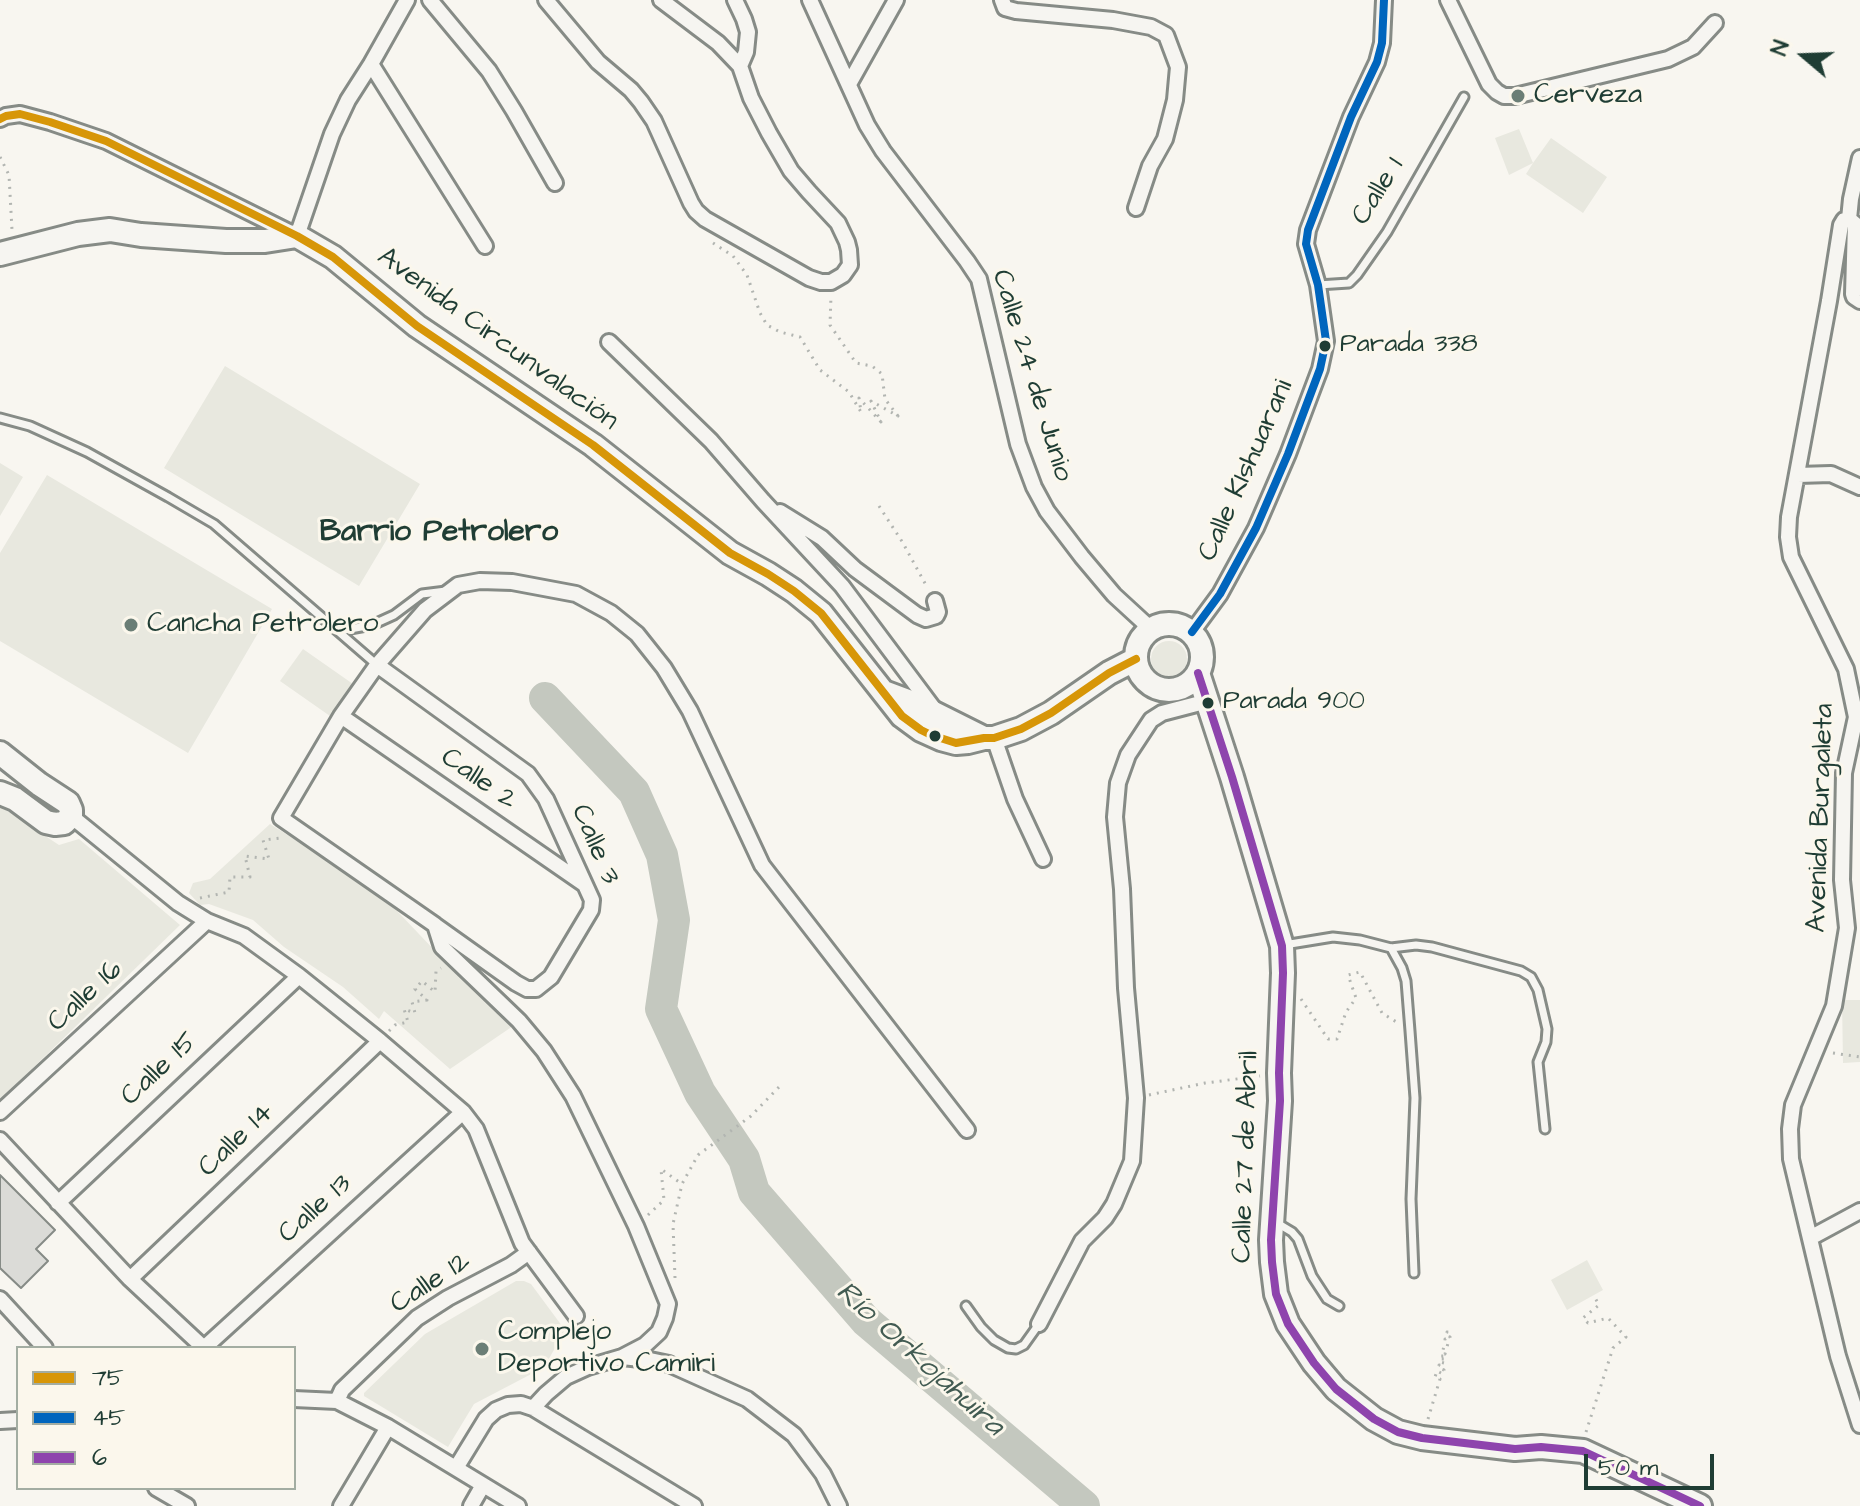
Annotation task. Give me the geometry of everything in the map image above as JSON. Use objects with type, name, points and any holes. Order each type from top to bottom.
[{"type":"main road","points":[[7,252],[78,234],[110,230],[226,241],[265,241],[297,236]]},
{"type":"main road","name":"Avenida Circunvalación","points":[[297,236],[333,257],[417,326],[593,445],[730,553],[794,591],[821,613],[884,692],[934,724],[989,738]]},
{"type":"main road","points":[[1172,624],[1192,632],[1199,641],[1202,663],[1192,681],[1173,690],[1152,685],[1144,678],[1136,659],[1140,642],[1151,629],[1172,624]]},
{"type":"main road","points":[[989,738],[1021,729],[1051,713],[1109,673],[1136,659]]},
{"type":"main road","name":"Calle 27 de Abril","points":[[1198,673],[1282,946],[1280,1101],[1272,1262],[1276,1294],[1288,1324],[1336,1389],[1374,1419],[1398,1432],[1422,1438],[1515,1449],[1541,1447],[1583,1451],[1700,1506]]},
{"type":"main road","points":[[0,753],[68,803],[71,816],[64,823],[46,822],[15,799],[0,793]]},
{"type":"street","points":[[0,107],[106,141],[297,236],[332,134],[348,100],[407,0]]},
{"type":"street","points":[[430,0],[489,71],[555,183]]},
{"type":"street","points":[[546,0],[598,62],[641,102],[654,121],[696,211],[809,278],[831,282],[843,275],[850,265],[847,242],[838,223],[809,192],[784,158],[751,98],[740,66],[718,43],[661,0]]},
{"type":"street","points":[[735,0],[748,32],[746,52],[740,66]]},
{"type":"street","name":"Calle 24 de Junio","points":[[810,0],[867,125],[979,279],[1018,444],[1047,511],[1114,595],[1151,629]]},
{"type":"street","points":[[849,84],[896,0]]},
{"type":"street","points":[[1002,0],[1005,8],[1016,11],[1113,20],[1151,27],[1166,35],[1178,67],[1175,100],[1165,139],[1150,166],[1136,208]]},
{"type":"street","name":"Calle KIshuarani","points":[[1192,632],[1220,594],[1256,528],[1320,369],[1326,341],[1318,285],[1306,244],[1308,230],[1351,117],[1377,62],[1382,43],[1384,0]]},
{"type":"street","points":[[1448,0],[1489,84],[1504,96],[1515,96],[1668,59],[1693,47],[1715,23]]},
{"type":"street","points":[[371,64],[485,246]]},
{"type":"street","points":[[0,119],[20,114]]},
{"type":"street","points":[[1860,158],[1849,219],[1855,224],[1853,294],[1860,301]]},
{"type":"street","name":"Avenida Burgaleta","points":[[1849,219],[1841,225],[1788,537],[1791,557],[1846,669],[1858,717],[1844,773],[1842,880],[1854,928],[1834,1006],[1793,1105],[1790,1129],[1791,1159],[1838,1356],[1860,1425]]},
{"type":"street","points":[[609,342],[711,441],[842,586],[934,724]]},
{"type":"street","points":[[1798,475],[1831,474],[1860,487]]},
{"type":"street","points":[[763,501],[822,538],[855,569],[917,615],[926,619],[936,616],[935,601]]},
{"type":"street","points":[[533,1408],[566,1377],[622,1357],[645,1345],[659,1332],[668,1304],[636,1226],[573,1096],[544,1051],[519,1021],[442,947],[435,925],[281,818],[341,716],[377,665],[425,610],[450,590],[458,585],[480,581],[512,582],[565,591],[611,613],[637,634],[664,668],[690,711],[762,865],[967,1130]]},
{"type":"street","name":"Calle 3","points":[[377,665],[528,774],[546,799],[592,900],[591,910],[551,977],[536,989],[527,989],[516,983],[435,925]]},
{"type":"street","points":[[1039,1324],[1082,1241],[1105,1218],[1132,1161],[1136,1098],[1115,817],[1118,783],[1128,755],[1151,720],[1162,713],[1208,701]]},
{"type":"street","name":"Calle 2","points":[[341,716],[586,886]]},
{"type":"street","points":[[989,738],[1043,859]]},
{"type":"street","points":[[71,816],[178,903],[207,921],[244,936],[299,976],[463,1112],[476,1129],[522,1243],[576,1316]]},
{"type":"street","name":"Calle 16","points":[[0,1112],[207,921]]},
{"type":"street","name":"Calle 15","points":[[58,1203],[299,976]]},
{"type":"street","name":"Calle 14","points":[[130,1279],[380,1041]]},
{"type":"street","name":"Calle 13","points":[[206,1346],[463,1112]]},
{"type":"street","points":[[0,1140],[130,1279],[202,1346]]},
{"type":"street","points":[[1810,1238],[1860,1211]]},
{"type":"street","name":"Calle 12","points":[[337,1401],[342,1390],[417,1318],[529,1252]]},
{"type":"street","points":[[0,1299],[43,1346]]},
{"type":"street","points":[[622,1357],[669,1364],[747,1399],[794,1435],[823,1474],[839,1506]]},
{"type":"street","points":[[296,1399],[337,1401],[388,1427],[518,1506]]},
{"type":"street","points":[[456,1468],[486,1419],[496,1410],[521,1404],[533,1408],[694,1506]]},
{"type":"street","points":[[341,1506],[388,1427]]},
{"type":"street","points":[[471,1506],[483,1485]]},
{"type":"street","points":[[159,1490],[187,1506]]},
{"type":"lane","name":"Calle 1","points":[[1318,285],[1349,283],[1357,275],[1387,232],[1464,97]]},
{"type":"lane","points":[[0,418],[30,426],[87,452],[214,524],[377,665]]},
{"type":"lane","points":[[339,631],[372,625],[394,615],[422,594],[450,590]]},
{"type":"lane","points":[[1282,946],[1333,937],[1391,948],[1416,945],[1521,971],[1531,977],[1538,990],[1547,1029],[1546,1042],[1538,1062],[1545,1129]]},
{"type":"lane","points":[[1391,948],[1406,981],[1415,1098],[1411,1199],[1414,1273]]},
{"type":"lane","points":[[1272,1220],[1298,1239],[1319,1288],[1327,1299],[1339,1306]]},
{"type":"lane","points":[[966,1306],[981,1327],[1008,1348],[1016,1349],[1024,1345],[1039,1324]]},
{"type":"path","points":[[0,157],[9,175],[7,252]]},
{"type":"path","points":[[713,243],[733,256],[747,275],[767,325],[800,337],[820,370],[849,392],[861,412],[859,398],[881,422],[871,401],[898,416],[885,399],[882,374],[872,366],[856,363],[830,325],[831,282]]},
{"type":"path","points":[[879,506],[935,601]]},
{"type":"path","points":[[178,903],[229,892],[230,877],[250,877],[245,856],[269,859],[263,840],[285,838],[281,818]]},
{"type":"path","points":[[380,1041],[395,1025],[408,1022],[404,1009],[415,1013],[412,1002],[427,1000],[415,989],[422,981],[435,992],[436,971],[455,960]]},
{"type":"path","points":[[1301,999],[1328,1039],[1337,1039],[1346,1012],[1356,998],[1348,975],[1360,972],[1382,1013],[1410,1031]]},
{"type":"path","points":[[1818,1048],[1860,1057]]},
{"type":"path","points":[[1136,1098],[1205,1083],[1279,1073]]},
{"type":"path","points":[[668,1304],[675,1277],[673,1224],[682,1184],[698,1155],[751,1116],[780,1086]]},
{"type":"path","points":[[636,1226],[664,1200],[661,1169],[682,1184]]},
{"type":"path","points":[[1583,1451],[1586,1427],[1613,1348],[1626,1337],[1608,1318],[1588,1323],[1583,1318],[1599,1305],[1594,1296]]},
{"type":"path","points":[[1422,1438],[1440,1379],[1435,1377],[1437,1371],[1443,1374],[1444,1370],[1439,1365],[1443,1366],[1444,1363],[1440,1362],[1445,1359],[1441,1356],[1448,1343],[1445,1339],[1449,1340],[1447,1332],[1451,1333],[1452,1330]]},
{"type":"shaded area","points":[[1519,129],[1533,163],[1509,175],[1495,138]]},
{"type":"shaded area","points":[[1551,138],[1607,177],[1583,213],[1526,174]]},
{"type":"shaded area","points":[[225,366],[420,484],[359,586],[164,468]]},
{"type":"shaded area","points":[[0,463],[23,477],[0,516]]},
{"type":"shaded area","name":"Cancha Petrolero","points":[[47,475],[272,609],[188,753],[0,641],[0,553]]},
{"type":"shaded area","points":[[1169,641],[1182,646],[1187,659],[1182,672],[1169,677],[1156,672],[1151,659],[1156,646]]},
{"type":"shaded area","points":[[303,649],[353,684],[330,716],[280,681]]},
{"type":"shaded area","points":[[0,806],[59,845],[79,839],[180,925],[0,1100]]},
{"type":"shaded area","points":[[270,824],[379,892],[513,1026],[450,1069],[384,1011],[379,1019],[343,987],[284,947],[253,920],[209,904],[200,905],[189,893],[193,883],[210,879]]},
{"type":"shaded area","points":[[1842,1000],[1860,1000],[1860,1062],[1843,1063]]},
{"type":"shaded area","points":[[1587,1260],[1603,1290],[1567,1310],[1551,1280]]},
{"type":"shaded area","name":"Complejo Deportivo Camiri","points":[[516,1281],[531,1284],[565,1330],[546,1364],[539,1370],[474,1404],[448,1447],[364,1396],[425,1334]]},
{"type":"building","points":[[0,1175],[55,1230],[36,1249],[48,1261],[21,1288],[0,1268]]},
{"type":"waterway","name":"Río Orkojahuira","points":[[545,698],[634,792],[662,855],[674,920],[661,1009],[700,1093],[744,1159],[754,1192],[866,1321],[1084,1506]]},
{"type":"transit line","name":"45","points":[[1192,632],[1220,594],[1256,528],[1320,369],[1326,341],[1318,285],[1306,244],[1308,230],[1351,117],[1377,62],[1382,43],[1384,0]]},
{"type":"transit line","name":"75","points":[[0,119],[20,114],[106,141],[333,257],[417,326],[593,445],[730,553],[794,591],[821,613],[902,716],[931,735],[956,743],[994,738],[1021,729],[1136,659]]},
{"type":"transit line","name":"6","points":[[1198,673],[1282,946],[1280,1101],[1271,1240],[1276,1294],[1288,1324],[1336,1389],[1374,1419],[1398,1432],[1422,1438],[1515,1449],[1541,1447],[1583,1451],[1700,1506]]},
{"type":"place","name":"Cerveza","points":[[1518,96]]},
{"type":"place","name":"Parada 338","points":[[1325,346]]},
{"type":"place","name":"Cancha Petrolero","points":[[131,625]]},
{"type":"place","name":"Parada 900","points":[[1208,703]]},
{"type":"place","name":"Complejo Deportivo Camiri","points":[[482,1349]]},
{"type":"district","name":"Barrio Petrolero","points":[[439,534]]}]
